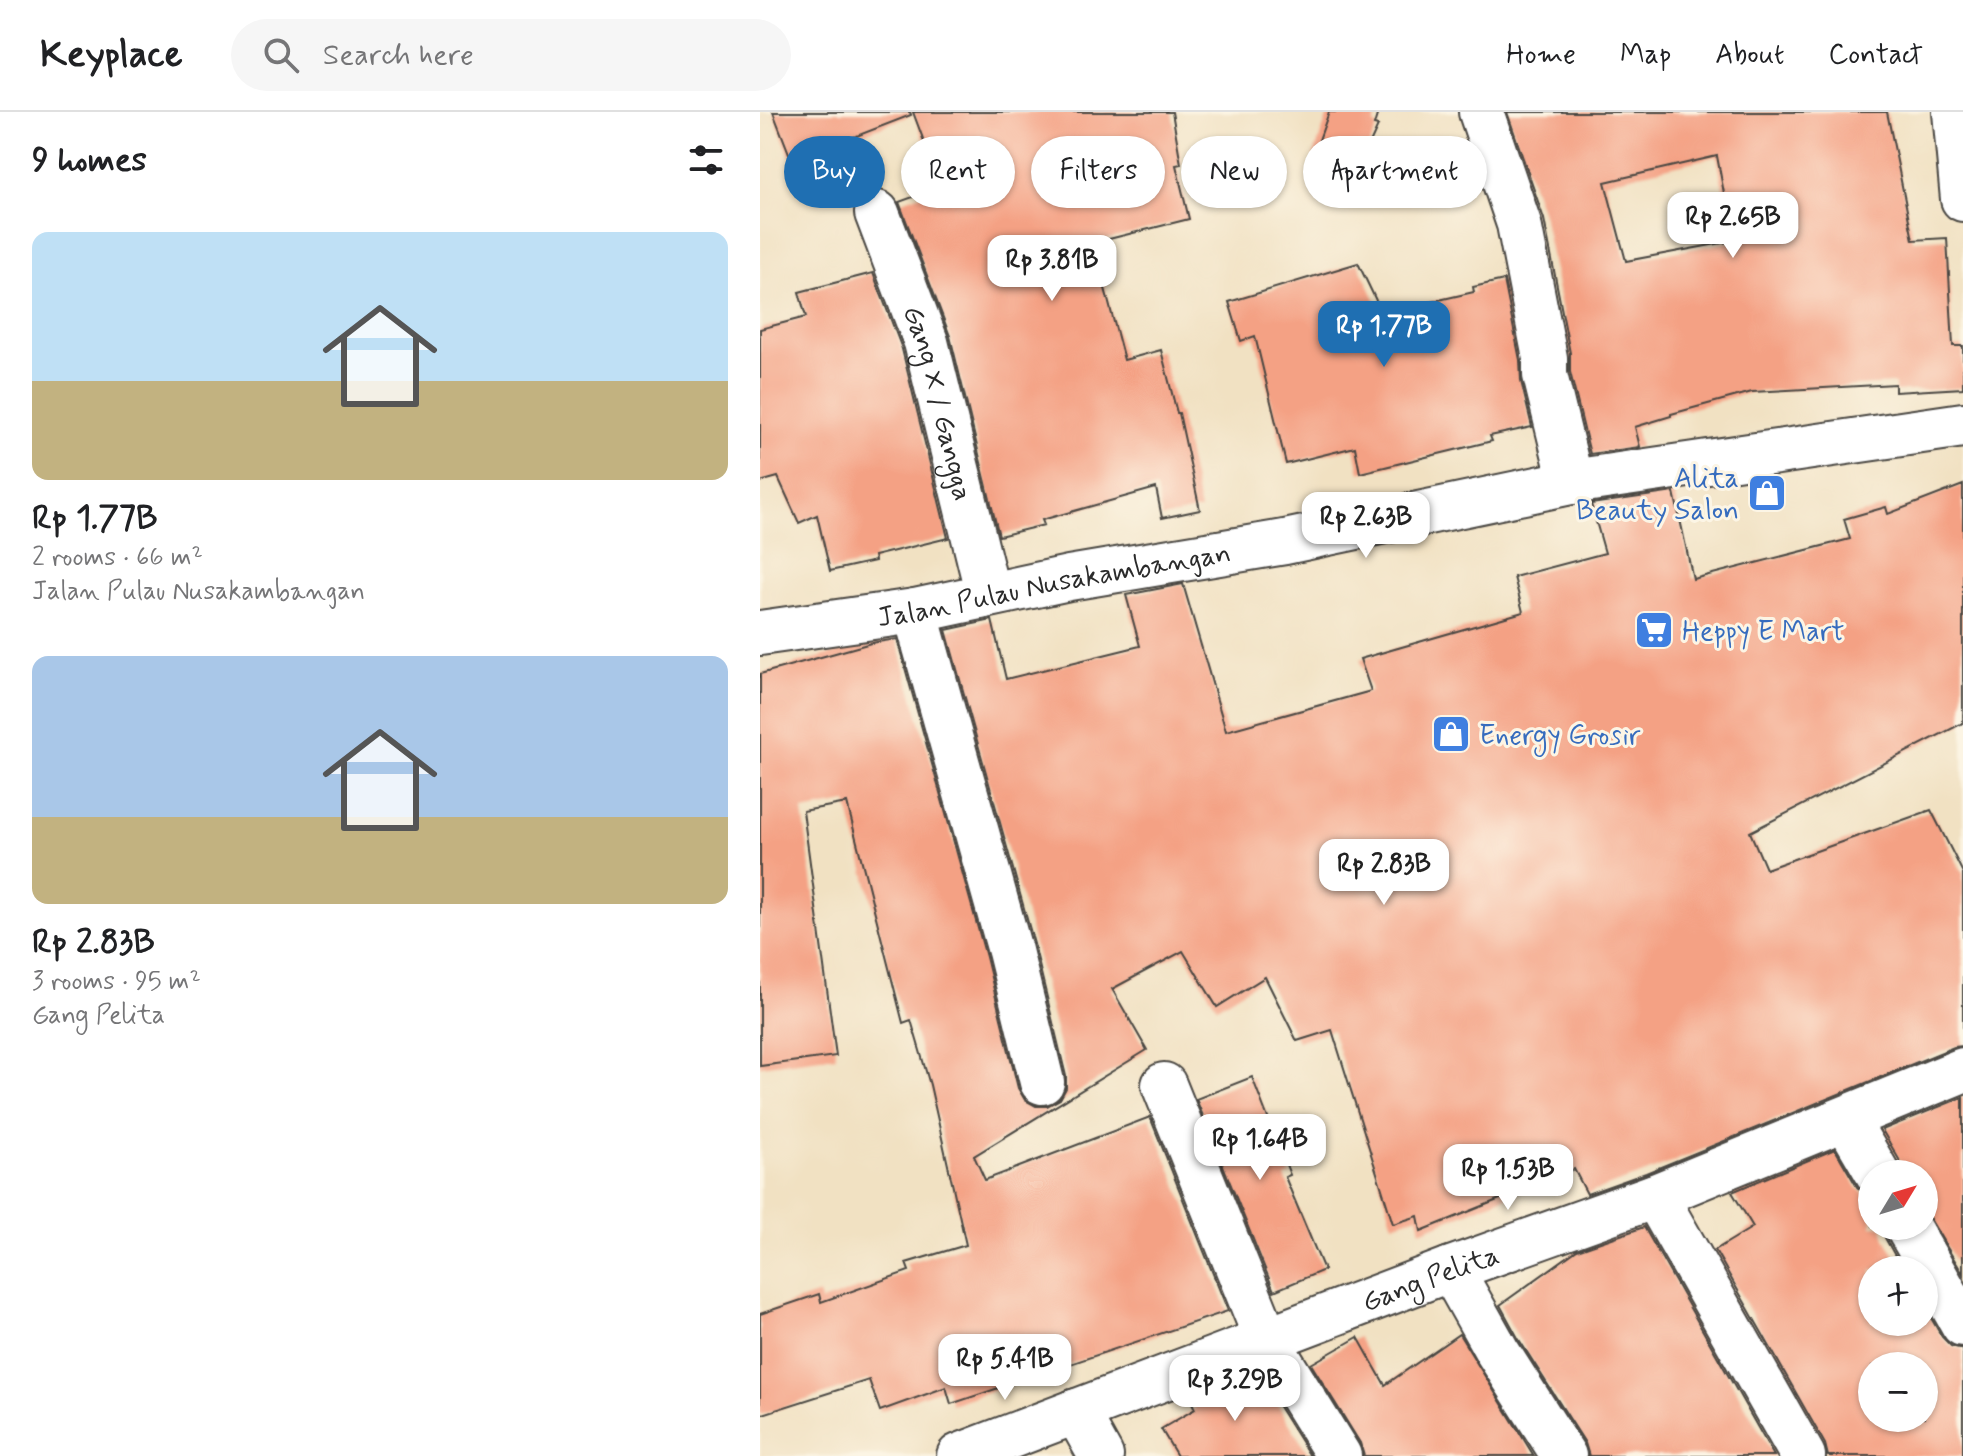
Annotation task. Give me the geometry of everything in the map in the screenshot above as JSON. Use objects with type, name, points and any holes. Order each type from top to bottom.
[{"type":"street","points":[[1481,112],[1519,224],[1545,358],[1545,375],[1571,482]]},
{"type":"street","points":[[1955,112],[1963,199]]},
{"type":"street","name":"Gang X / Gangga","points":[[877,213],[926,342],[988,595]]},
{"type":"street","name":"Jalan Pulau Nusakambangan","points":[[760,633],[915,611],[1285,542],[1571,482],[1963,425]]},
{"type":"street","points":[[915,611],[1010,951],[1042,1082]]},
{"type":"street","name":"Gang Pelita","points":[[959,1456],[1266,1338],[1655,1196],[1963,1070]]},
{"type":"street","points":[[1164,1085],[1266,1338],[1339,1456]]},
{"type":"street","points":[[1846,1119],[1870,1160]]},
{"type":"street","points":[[1655,1196],[1803,1456]]},
{"type":"street","points":[[1915,1240],[1963,1324]]},
{"type":"street","points":[[1451,1269],[1497,1351],[1564,1456]]},
{"type":"street","points":[[1076,1411],[1101,1456]]},
{"type":"building","points":[[773,112],[910,112],[911,115],[857,136],[784,136],[784,140]]},
{"type":"building","points":[[913,112],[1172,112],[1181,164],[1176,165],[1181,186],[1181,208],[1186,208],[1189,219],[1093,243],[1124,360],[1161,350],[1179,413],[1200,510],[1162,518],[1156,488],[1042,520],[1044,525],[999,536],[950,336],[901,208],[1015,208],[1015,136],[922,136]]},
{"type":"building","points":[[1329,112],[1378,112],[1374,125],[1378,126],[1373,136],[1320,136]]},
{"type":"building","points":[[1507,112],[1887,112],[1913,240],[1947,238],[1953,346],[1963,346],[1963,388],[1895,392],[1895,384],[1752,392],[1635,427],[1640,447],[1590,454],[1570,372],[1570,353],[1544,219]],"holes":[[[1717,156],[1733,241],[1626,261],[1605,182]]]},
{"type":"building","points":[[1358,263],[1382,313],[1474,292],[1473,287],[1504,280],[1532,427],[1490,436],[1492,441],[1360,473],[1355,447],[1286,464],[1255,336],[1241,341],[1229,302]]},
{"type":"building","points":[[873,273],[902,349],[948,538],[874,556],[875,561],[830,571],[817,515],[799,523],[778,477],[760,482],[760,329],[806,317],[799,292]]},
{"type":"building","points":[[1963,485],[1963,723],[1750,832],[1766,869],[1931,810],[1963,873],[1963,1046],[1587,1194],[1574,1169],[1421,1231],[1418,1216],[1393,1224],[1332,1030],[1297,1041],[1265,977],[1217,1007],[1183,951],[1112,989],[1147,1050],[974,1156],[985,1180],[1150,1117],[1228,1311],[951,1404],[946,1387],[880,1411],[869,1380],[760,1415],[760,1314],[819,1294],[821,1302],[909,1271],[906,1263],[966,1245],[930,1085],[911,1020],[903,1023],[847,803],[803,811],[836,1056],[760,1066],[760,674],[871,643],[897,639],[986,957],[1018,1088],[1025,1100],[1036,1106],[1047,1106],[1060,1099],[1066,1088],[1066,1076],[1034,944],[946,630],[992,620],[1006,679],[1140,646],[1126,595],[1183,584],[1226,731],[1371,691],[1360,659],[1523,612],[1514,577],[1605,553],[1591,504],[1674,492],[1693,579],[1850,539],[1844,519],[1886,507],[1888,514]]},
{"type":"building","points":[[1252,1077],[1290,1175],[1285,1177],[1324,1270],[1274,1291],[1196,1099]]},
{"type":"building","points":[[1963,1097],[1963,1274],[1938,1232],[1938,1160],[1899,1160],[1882,1130]]},
{"type":"building","points":[[1835,1149],[1858,1188],[1858,1240],[1886,1240],[1895,1256],[1858,1256],[1858,1336],[1938,1336],[1938,1330],[1951,1346],[1963,1349],[1963,1456],[1828,1456],[1825,1444],[1715,1250],[1753,1227],[1732,1192]]},
{"type":"building","points":[[1644,1227],[1774,1456],[1589,1456],[1585,1443],[1518,1338],[1500,1305],[1577,1250]]},
{"type":"building","points":[[1459,1334],[1534,1456],[1364,1456],[1360,1443],[1311,1364],[1358,1337],[1385,1385]]},
{"type":"building","points":[[1256,1370],[1310,1456],[1177,1456],[1161,1429],[1195,1409],[1189,1396]]},
{"type":"place","name":"Alita Beauty Salon","points":[[1767,493]]},
{"type":"place","name":"Heppy E Mart","points":[[1654,630]]},
{"type":"place","name":"Energy Grosir","points":[[1451,734]]}]
